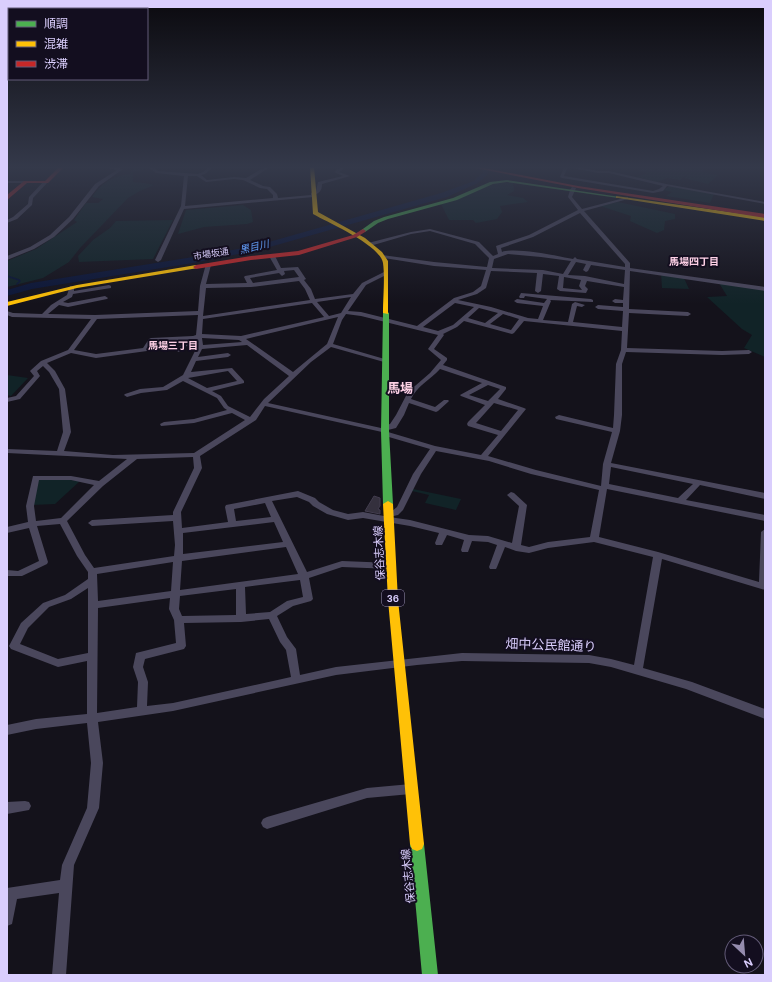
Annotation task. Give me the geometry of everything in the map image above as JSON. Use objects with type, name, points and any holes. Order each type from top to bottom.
[{"type":"main road","points":[[316,213],[326,221],[378,249],[384,256]]},
{"type":"main road","name":"市場坂通","points":[[7,304],[35,295],[72,290],[208,265],[299,253],[355,236],[376,222],[405,213]]},
{"type":"main road","name":"市場坂通","points":[[724,213],[765,219]]},
{"type":"main road","points":[[744,213],[765,216]]},
{"type":"main road","name":"保谷志木線","points":[[384,256],[386,262],[385,431],[392,566],[399,663],[430,975]]},
{"type":"street","points":[[7,222],[21,213]]},
{"type":"street","points":[[7,258],[32,248],[52,236],[75,213]]},
{"type":"street","points":[[158,260],[179,213]]},
{"type":"street","points":[[500,254],[498,247],[531,236],[576,213]]},
{"type":"street","points":[[582,213],[607,243],[625,259],[628,264],[624,350],[619,364],[618,415],[616,431],[607,464],[594,539]]},
{"type":"street","points":[[370,244],[410,233],[430,230],[477,243],[492,258]]},
{"type":"street","points":[[418,328],[460,297],[475,293],[484,287],[492,258],[500,254],[513,252],[575,259],[628,269],[765,288]]},
{"type":"street","points":[[272,256],[287,281]]},
{"type":"street","points":[[384,256],[424,263],[540,272],[585,278],[626,286]]},
{"type":"street","points":[[575,259],[564,275],[560,289],[584,292],[585,289],[582,286],[585,278]]},
{"type":"street","points":[[586,270],[590,262]]},
{"type":"street","points":[[185,377],[200,347],[197,337],[204,279],[208,265]]},
{"type":"street","points":[[251,285],[247,277],[296,268],[303,279],[300,279]]},
{"type":"street","points":[[538,291],[540,272]]},
{"type":"street","points":[[7,451],[134,457],[196,455],[253,418],[264,404],[308,361],[330,345],[343,313],[354,295],[364,284],[386,273]]},
{"type":"street","points":[[203,286],[251,285],[300,279]]},
{"type":"street","points":[[300,279],[308,288],[314,302],[328,317]]},
{"type":"street","points":[[43,316],[46,311],[70,296],[72,290],[109,287]]},
{"type":"street","points":[[522,296],[524,294],[549,298],[591,301]]},
{"type":"street","points":[[8,314],[95,317],[200,315],[314,302],[354,295]]},
{"type":"street","points":[[58,304],[68,305],[105,298]]},
{"type":"street","points":[[540,321],[549,298]]},
{"type":"street","points":[[454,301],[540,321],[625,329]]},
{"type":"street","points":[[517,301],[546,305]]},
{"type":"street","points":[[615,301],[626,302]]},
{"type":"street","points":[[570,324],[575,304],[582,305]]},
{"type":"street","points":[[7,400],[18,398],[36,376],[33,371],[43,362],[70,352],[96,356],[144,350],[151,340],[197,337],[241,338],[343,313],[362,314],[439,333],[454,326],[478,306]]},
{"type":"street","points":[[598,307],[688,314]]},
{"type":"street","points":[[486,325],[502,312]]},
{"type":"street","points":[[70,352],[80,335],[95,317]]},
{"type":"street","points":[[464,319],[512,332],[523,318]]},
{"type":"street","points":[[385,431],[393,426],[410,393],[439,366],[444,358],[431,349],[442,335],[439,333]]},
{"type":"street","points":[[179,350],[197,337]]},
{"type":"street","points":[[241,338],[294,376]]},
{"type":"street","points":[[200,347],[248,343]]},
{"type":"street","points":[[330,345],[386,361]]},
{"type":"street","points":[[624,350],[722,353],[750,352]]},
{"type":"street","points":[[193,360],[228,355]]},
{"type":"street","points":[[43,362],[52,371],[62,389],[67,432],[60,453]]},
{"type":"street","points":[[439,366],[504,388],[471,424],[502,434]]},
{"type":"street","points":[[127,395],[140,391],[165,389],[185,377],[230,369],[242,382],[206,390]]},
{"type":"street","points":[[185,377],[220,397],[226,407],[250,420]]},
{"type":"street","points":[[483,458],[522,409],[463,395],[488,382]]},
{"type":"street","points":[[407,400],[436,410],[446,401]]},
{"type":"street","points":[[264,404],[385,431],[434,448],[483,458],[604,488],[765,518]]},
{"type":"street","points":[[164,424],[175,425],[233,411]]},
{"type":"street","points":[[559,417],[616,431]]},
{"type":"street","points":[[389,517],[400,508],[434,448]]},
{"type":"street","points":[[142,711],[143,682],[138,667],[140,656],[181,646],[179,620],[174,609],[179,558],[176,518],[177,512],[198,468],[196,455]]},
{"type":"street","points":[[7,530],[32,524],[63,521],[100,484],[134,457]]},
{"type":"street","points":[[607,464],[765,496]]},
{"type":"street","points":[[7,573],[19,574],[44,562],[32,524],[30,506],[36,478],[71,478],[100,484]]},
{"type":"street","points":[[680,501],[698,483]]},
{"type":"street","points":[[233,525],[229,507],[268,501],[298,494],[312,500],[330,512],[348,518],[362,515],[389,517],[469,538],[488,539],[516,548],[529,550],[548,545],[594,539],[658,555],[764,587],[765,532]]},
{"type":"street","points":[[511,495],[523,505],[516,548]]},
{"type":"street","points":[[179,620],[241,618],[272,615],[290,603],[308,599],[304,576],[268,501]]},
{"type":"street","points":[[92,524],[176,518]]},
{"type":"street","points":[[178,531],[276,519]]},
{"type":"street","points":[[59,975],[68,866],[93,808],[97,763],[96,738],[92,718],[92,577],[63,521]]},
{"type":"street","points":[[439,543],[444,532]]},
{"type":"street","points":[[465,550],[469,538]]},
{"type":"street","points":[[493,567],[502,543]]},
{"type":"street","points":[[93,656],[58,664],[14,646],[24,626],[46,605],[68,597],[92,577],[179,558],[289,544]]},
{"type":"street","points":[[638,669],[658,555]]},
{"type":"street","points":[[93,605],[304,576],[342,564],[392,566]]},
{"type":"street","points":[[240,585],[241,618]]},
{"type":"street","points":[[272,615],[283,639],[291,649],[296,679]]},
{"type":"street","name":"畑中公民館通り","points":[[7,730],[36,724],[174,707],[336,671],[399,663],[462,658],[557,657],[589,659],[638,669],[688,685],[765,714]]},
{"type":"street","points":[[267,823],[367,793],[411,789]]},
{"type":"street","points":[[7,808],[25,806]]},
{"type":"street","points":[[7,919],[9,894],[66,886]]},
{"type":"shaded area","points":[[79,213],[114,213],[80,248],[69,262],[43,278],[7,287],[7,261],[36,249],[77,222],[74,220]]},
{"type":"shaded area","points":[[185,213],[251,213],[253,222],[247,224],[204,227],[178,234]]},
{"type":"shaded area","points":[[445,213],[501,213],[497,219],[476,223],[473,220],[449,220]]},
{"type":"shaded area","points":[[621,213],[669,213],[675,214],[675,219],[665,221],[664,230],[657,233],[630,221],[631,216]]},
{"type":"shaded area","points":[[173,220],[153,259],[79,262],[78,256],[93,240],[110,228],[116,221]]},
{"type":"shaded area","points":[[661,273],[683,276],[689,289],[662,288]]},
{"type":"shaded area","points":[[719,283],[765,290],[765,357],[744,348],[752,335],[742,329],[707,297],[727,296]]},
{"type":"shaded area","points":[[7,375],[28,378],[11,396],[7,395]]},
{"type":"shaded area","points":[[37,479],[80,481],[55,504],[32,505]]},
{"type":"shaded area","points":[[413,489],[461,499],[456,510],[425,503],[429,495],[412,491]]},
{"type":"building","points":[[374,496],[380,498],[380,506],[378,509],[380,510],[380,514],[365,511]]},
{"type":"waterway","name":"黒目川","points":[[7,293],[31,286],[193,260],[256,248],[381,213]]},
{"type":"waterway","points":[[7,276],[19,280],[20,281],[17,284]]},
{"type":"traffic: fast","points":[[363,231],[376,222],[405,213]]},
{"type":"traffic: fast","points":[[386,313],[385,431],[388,504]]},
{"type":"traffic: fast","points":[[417,844],[430,975]]},
{"type":"traffic: slow","points":[[315,213],[363,239],[380,253],[386,262],[386,313]]},
{"type":"traffic: slow","points":[[724,213],[765,219]]},
{"type":"traffic: slow","points":[[7,304],[77,286],[196,267]]},
{"type":"traffic: slow","points":[[388,504],[393,600],[417,844]]},
{"type":"traffic: jam","points":[[745,213],[765,216]]},
{"type":"traffic: jam","points":[[196,267],[251,258],[299,253],[355,236],[363,231]]},
{"type":"district","name":"馬場四丁目","points":[[694,261]]},
{"type":"district","name":"馬場三丁目","points":[[173,345]]},
{"type":"district","name":"馬場","points":[[400,388]]}]
